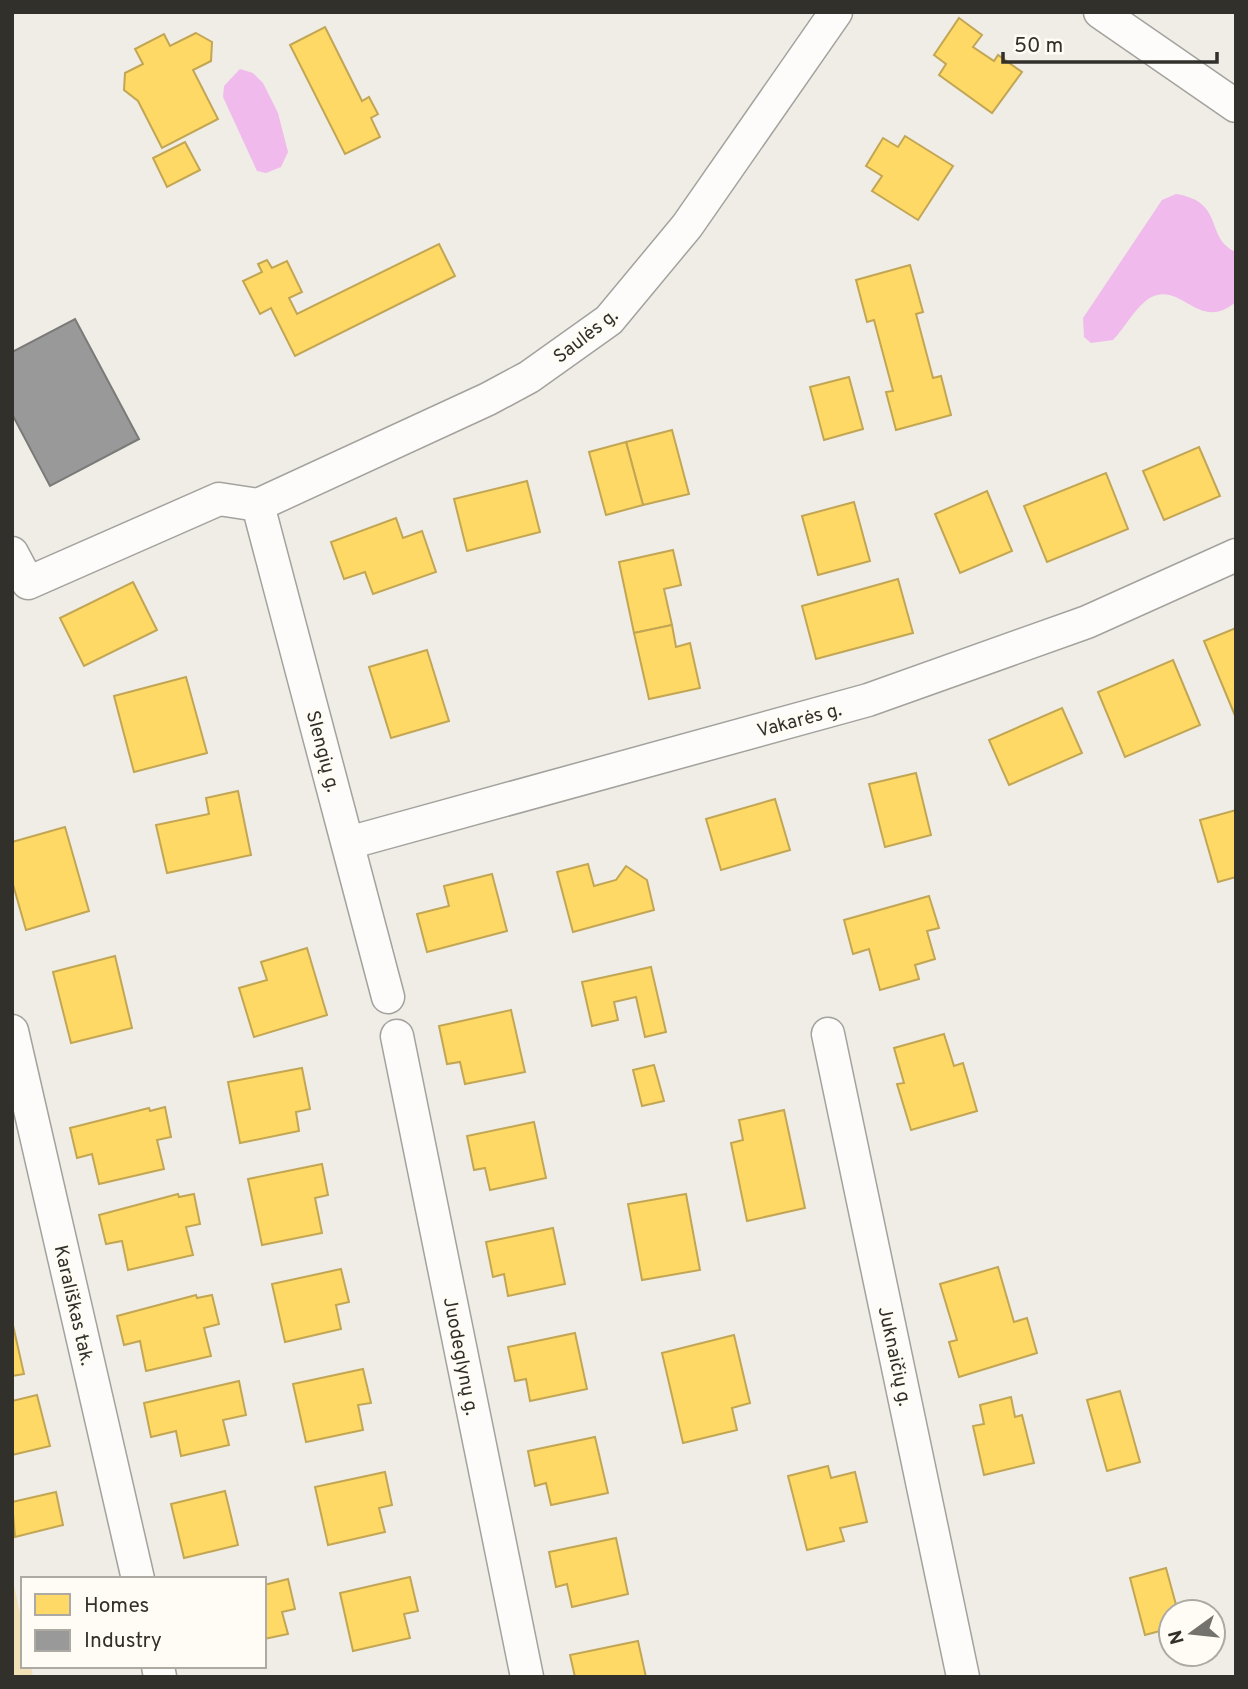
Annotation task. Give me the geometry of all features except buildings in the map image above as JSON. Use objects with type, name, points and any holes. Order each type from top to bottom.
[{"type":"street","name":"Saulės g.","points":[[258,505],[488,399],[550,363],[609,320],[687,226],[836,12]]},
{"type":"street","points":[[1100,12],[1236,106]]},
{"type":"street","points":[[12,553],[28,583],[219,499],[258,505]]},
{"type":"street","name":"Slengių g.","points":[[258,505],[388,997]]},
{"type":"street","name":"Vakarės g.","points":[[348,843],[868,700],[1087,622],[1236,555]]},
{"type":"street","name":"Karališkas tak.","points":[[12,1031],[138,1577]]},
{"type":"street","name":"Juknaičių g.","points":[[828,1034],[963,1677]]},
{"type":"street","name":"Juodeglynų g.","points":[[397,1036],[527,1677]]},
{"type":"shaded area","points":[[240,69],[253,73],[263,83],[278,113],[288,152],[281,167],[266,173],[257,171],[223,97],[224,86]]},
{"type":"shaded area","points":[[1176,194],[1202,204],[1209,212],[1220,238],[1236,252],[1236,302],[1223,310],[1212,312],[1165,294],[1154,296],[1137,309],[1113,340],[1091,343],[1084,337],[1083,318],[1162,200]]},
{"type":"shaded area","points":[[12,1577],[21,1618],[21,1668],[31,1668],[33,1677],[12,1677]]}]
